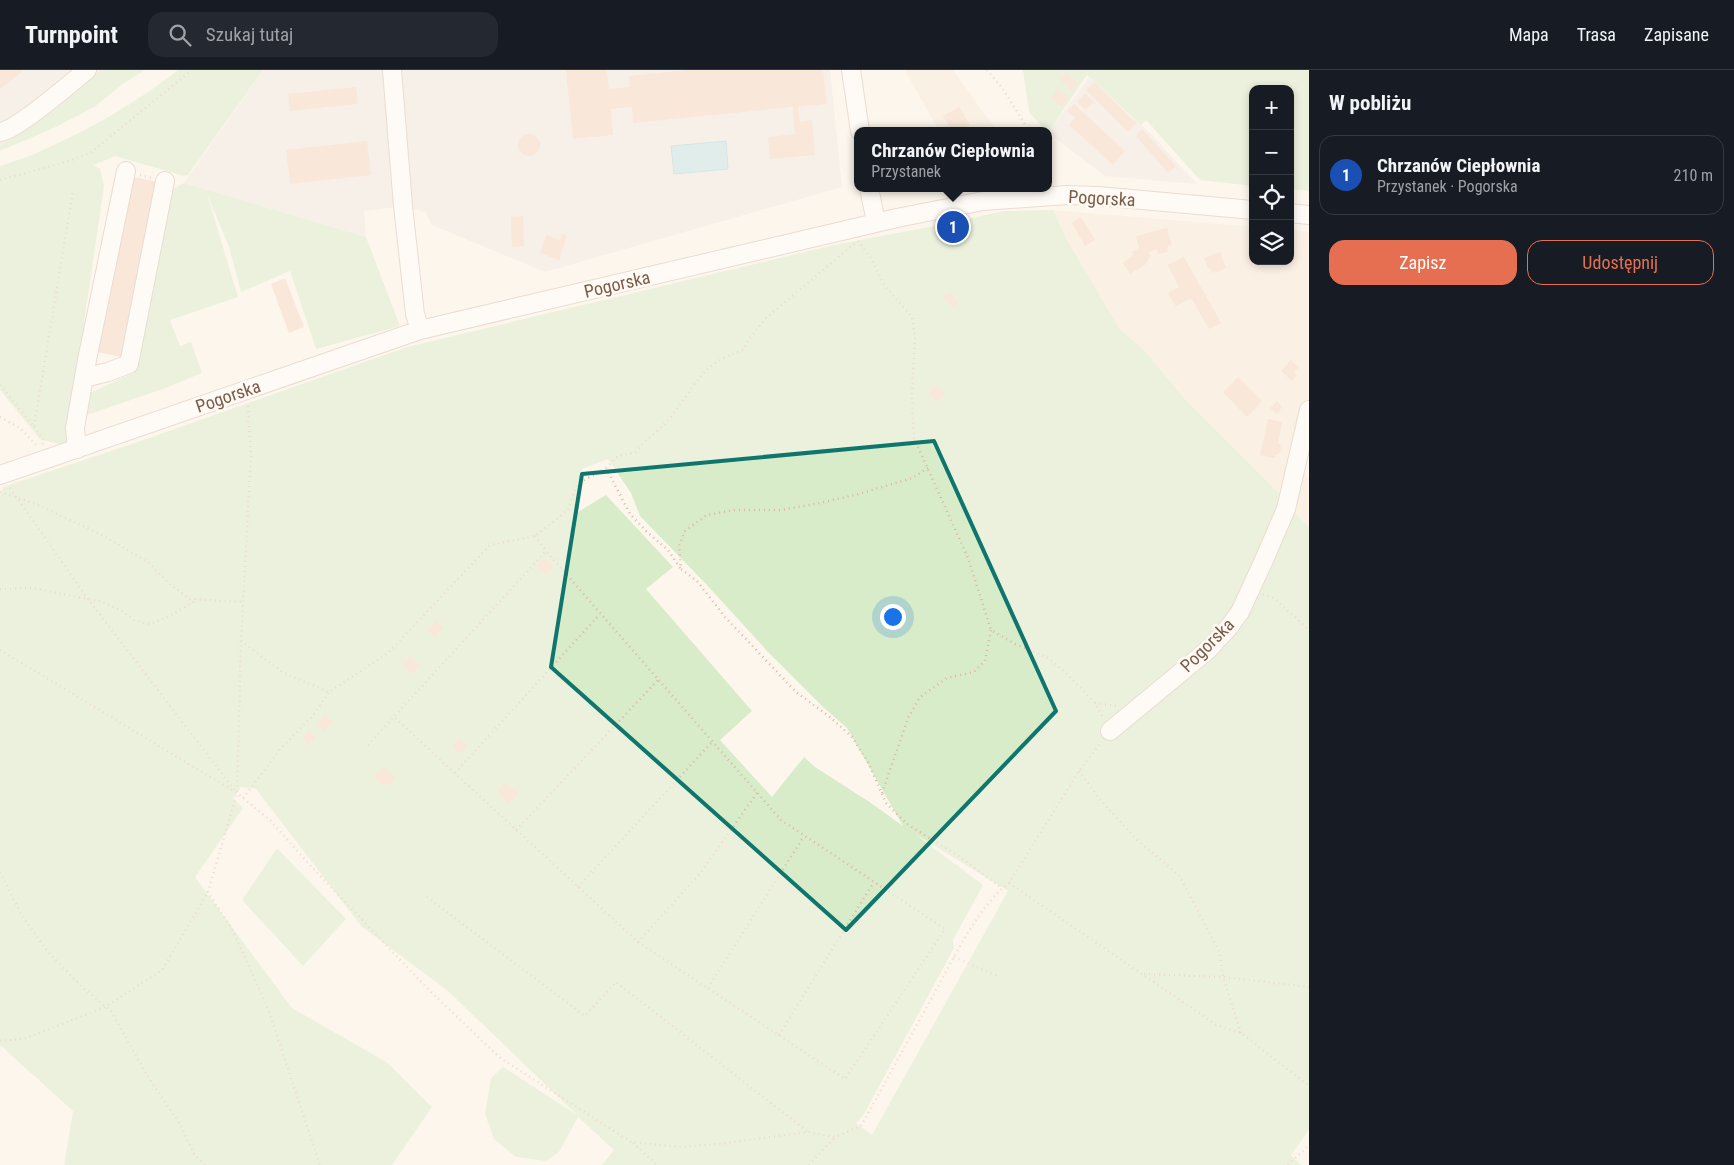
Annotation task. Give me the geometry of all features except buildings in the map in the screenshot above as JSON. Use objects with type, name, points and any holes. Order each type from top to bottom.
[{"type":"street","points":[[0,132],[6,132],[37,110],[87,70]]},
{"type":"street","points":[[392,70],[403,206],[416,314],[420,330]]},
{"type":"street","points":[[851,70],[859,127]]},
{"type":"street","points":[[77,449],[76,428],[84,378],[126,171]]},
{"type":"street","points":[[84,378],[129,364],[166,181]]},
{"type":"street","points":[[871,192],[876,222]]},
{"type":"street","name":"Pogorska","points":[[0,475],[420,330],[857,234],[876,222],[983,201],[1067,195],[1249,210]]},
{"type":"street","points":[[1294,213],[1309,215]]},
{"type":"street","name":"Pogorska","points":[[1110,731],[1210,649],[1229,628],[1240,612],[1286,509],[1309,410]]},
{"type":"path","points":[[0,180],[66,162],[90,153],[192,70]]},
{"type":"path","points":[[987,70],[1003,88],[1027,127]]},
{"type":"path","points":[[126,171],[166,181]]},
{"type":"path","points":[[34,427],[73,192]]},
{"type":"path","points":[[243,798],[282,747],[312,716],[329,692],[388,653],[490,545],[535,536],[568,510],[577,484],[606,468],[618,456],[636,452],[672,415],[702,373],[714,363],[743,350],[764,320],[857,234],[884,285],[912,317],[915,337],[912,395],[914,438],[968,558],[991,630],[985,661],[974,672],[947,678],[920,697],[908,718],[882,794]]},
{"type":"path","points":[[0,385],[44,440],[40,450],[20,428],[0,417]]},
{"type":"path","points":[[0,1041],[24,1039],[105,1007],[162,970],[208,892],[236,794],[241,641],[251,455],[247,389]]},
{"type":"path","points":[[606,468],[630,514],[668,550],[681,569],[697,580],[725,618],[796,692],[830,717],[852,737],[868,762],[886,803],[907,824],[960,857],[1002,888]]},
{"type":"path","points":[[681,569],[679,546],[685,530],[707,515],[735,510],[781,510],[820,503],[859,494],[912,478],[928,468]]},
{"type":"path","points":[[0,492],[36,504],[104,536],[149,563],[190,599],[243,602]]},
{"type":"path","points":[[16,498],[88,598],[236,794]]},
{"type":"path","points":[[394,717],[638,942],[845,1079],[945,929],[781,820],[546,551],[535,536]]},
{"type":"path","points":[[368,745],[546,551]]},
{"type":"path","points":[[0,589],[32,588],[88,598],[103,602],[122,611],[134,620],[149,624],[166,618],[196,600]]},
{"type":"path","points":[[1250,589],[1274,598],[1309,630]]},
{"type":"path","points":[[455,774],[601,614]]},
{"type":"path","points":[[809,1165],[834,1137],[861,1126],[954,956],[987,905],[1009,883],[1079,771],[1110,731],[1095,704],[1070,676],[1049,658],[1015,644],[991,630]]},
{"type":"path","points":[[241,641],[284,673],[329,692]]},
{"type":"path","points":[[0,650],[243,798],[270,820],[308,863],[428,989],[499,1057],[631,1142],[657,1165]]},
{"type":"path","points":[[516,830],[658,679]]},
{"type":"path","points":[[578,886],[713,741]]},
{"type":"path","points":[[1079,771],[1098,797],[1136,840],[1179,875],[1220,953],[1223,977],[1241,1033]]},
{"type":"path","points":[[638,942],[701,872],[757,792]]},
{"type":"path","points":[[708,988],[804,836]]},
{"type":"path","points":[[0,872],[22,916],[47,951],[83,988],[111,1011],[148,1077],[180,1124],[194,1154],[204,1165]]},
{"type":"path","points":[[779,1035],[874,882]]},
{"type":"path","points":[[1009,883],[1215,1024],[1241,1033],[1309,1086]]},
{"type":"path","points":[[208,892],[232,929],[267,1006],[320,1165]]},
{"type":"path","points":[[427,897],[585,1016],[616,982],[808,1132]]},
{"type":"path","points":[[954,956],[997,976]]},
{"type":"path","points":[[1144,974],[1223,977],[1309,987]]},
{"type":"path","points":[[631,1142],[682,1148],[808,1132],[834,1137]]},
{"type":"path","points":[[1288,1165],[1309,1145]]},
{"type":"highlighted area","points":[[934,441],[1056,711],[846,930],[551,667],[582,474]]},
{"type":"shaded area","points":[[0,70],[145,70],[124,83],[0,146]]},
{"type":"shaded area","points":[[263,70],[830,70],[842,187],[545,272],[432,225],[425,212],[403,206],[364,211],[366,237],[184,183]]},
{"type":"shaded area","points":[[905,70],[953,70],[994,127],[937,127]]},
{"type":"shaded area","points":[[1089,77],[1151,134],[1197,184],[1105,176],[1052,136],[1052,128]]},
{"type":"shaded area","points":[[1053,210],[1249,227],[1249,265],[1294,265],[1294,230],[1309,232],[1309,446],[1304,473],[1309,479],[1309,527],[1292,510],[1280,494],[1184,398],[1144,350],[1119,328],[1067,240]]},
{"type":"green space","points":[[101,70],[145,70],[124,83],[94,107],[56,127],[0,151],[0,146],[57,108]]},
{"type":"green space","points":[[178,70],[263,70],[188,175],[184,176],[115,156],[94,165],[100,169],[104,186],[66,446],[40,439],[0,390],[0,166],[27,157],[96,124],[147,93]]},
{"type":"green space","points":[[1023,70],[1309,70],[1309,191],[1294,189],[1294,85],[1249,85],[1249,186],[1200,180],[1146,120],[1141,125],[1087,75],[1052,127],[1042,127],[1029,112]]},
{"type":"green space","points":[[184,183],[366,237],[400,326],[316,349],[290,271],[241,292],[229,247],[207,194],[238,297],[170,320],[180,346],[191,342],[202,373],[163,389],[81,417],[86,395],[135,372],[171,190]]},
{"type":"green space","points":[[1053,210],[1067,240],[1119,328],[1144,350],[1184,398],[1280,494],[1292,510],[1309,527],[1309,1130],[1291,1155],[1301,1165],[602,1165],[614,1150],[578,1117],[559,1152],[546,1161],[516,1157],[494,1139],[485,1114],[491,1078],[503,1067],[577,1115],[448,991],[361,926],[256,789],[241,787],[233,798],[243,808],[195,877],[292,1008],[388,1063],[432,1107],[392,1165],[64,1165],[73,1111],[0,1045],[0,497],[3,487],[132,444],[407,347],[834,245],[1003,211]],"holes":[[[608,459],[631,493],[640,516],[768,652],[823,707],[847,728],[903,826],[815,767],[804,757],[772,797],[720,740],[752,711],[646,589],[673,567],[606,495],[578,512],[582,469]],[[915,834],[1008,891],[872,1135],[856,1123],[864,1114],[954,948],[953,940],[983,885]]]},
{"type":"green space","points":[[277,848],[346,919],[303,966],[242,900]]},
{"type":"water","points":[[726,141],[728,169],[674,174],[671,146]]},
{"type":"place","name":"Chrzanów Ciepłownia","points":[[953,227]]}]
